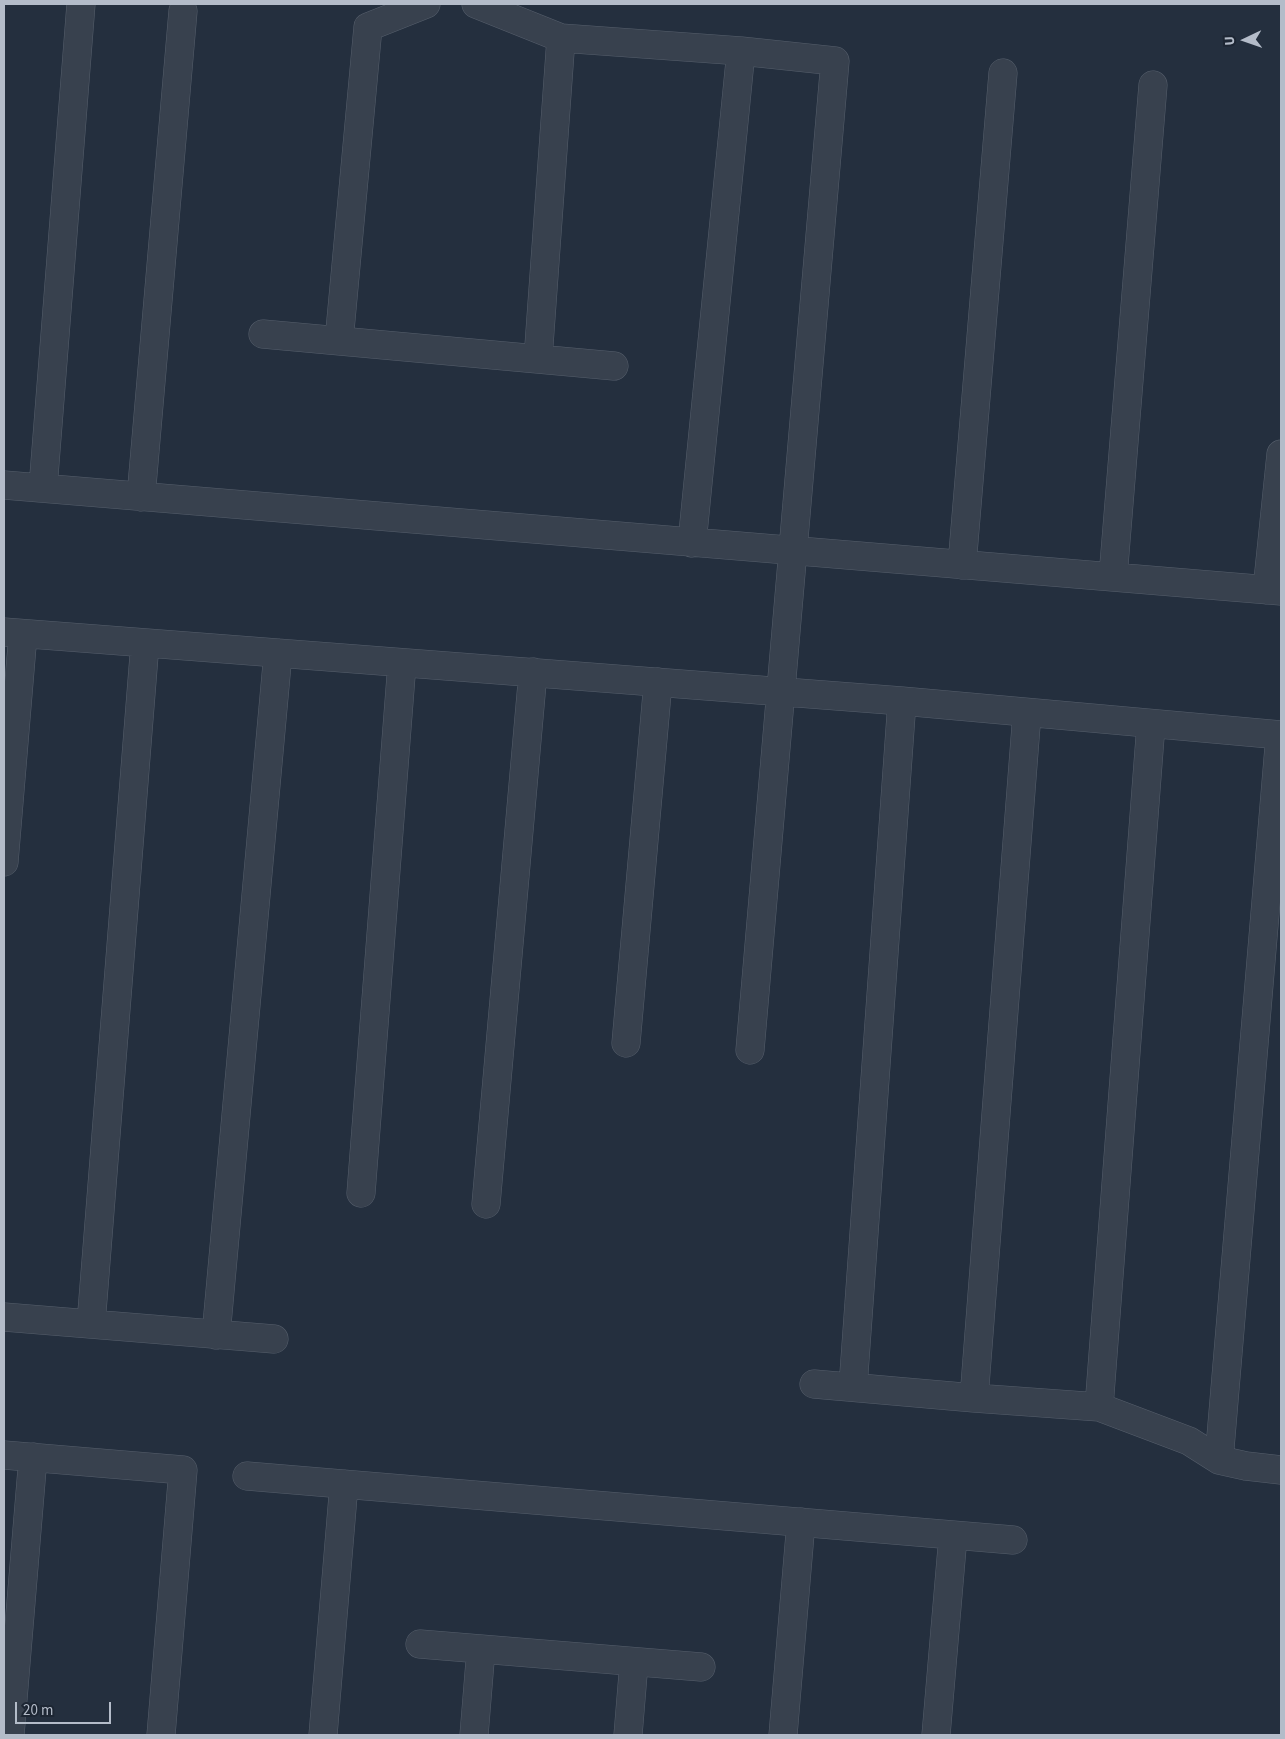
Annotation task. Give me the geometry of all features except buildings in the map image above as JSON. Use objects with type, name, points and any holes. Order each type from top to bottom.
[{"type":"street","points":[[43,488],[81,4]]},
{"type":"street","points":[[339,341],[368,27],[426,4]]},
{"type":"street","points":[[476,4],[561,38],[741,51],[836,61],[750,1050]]},
{"type":"street","points":[[141,497],[183,11]]},
{"type":"street","points":[[538,359],[561,38]]},
{"type":"street","points":[[692,543],[741,51]]},
{"type":"street","points":[[962,565],[1002,73]]},
{"type":"street","points":[[1113,578],[1152,85]]},
{"type":"street","points":[[263,334],[614,366]]},
{"type":"street","points":[[4,485],[1274,591],[1281,454]]},
{"type":"street","points":[[4,862],[14,633],[902,701],[1281,735],[1219,1460]]},
{"type":"street","points":[[91,1324],[145,643]]},
{"type":"street","points":[[216,1334],[278,653]]},
{"type":"street","points":[[361,1193],[402,663]]},
{"type":"street","points":[[486,1204],[533,672]]},
{"type":"street","points":[[626,1043],[658,682]]},
{"type":"street","points":[[853,1387],[902,701]]},
{"type":"street","points":[[974,1398],[1027,713]]},
{"type":"street","points":[[1099,1407],[1151,724]]},
{"type":"street","points":[[4,1317],[274,1339]]},
{"type":"street","points":[[814,1384],[1099,1407],[1189,1441],[1219,1460],[1246,1466],[1281,1470]]},
{"type":"street","points":[[4,1455],[183,1470],[162,1735]]},
{"type":"street","points":[[10,1735],[33,1457]]},
{"type":"street","points":[[247,1476],[1013,1540]]},
{"type":"street","points":[[323,1735],[344,1484]]},
{"type":"street","points":[[783,1735],[801,1522]]},
{"type":"street","points":[[936,1735],[953,1536]]},
{"type":"street","points":[[420,1644],[701,1667]]},
{"type":"street","points":[[474,1735],[481,1649]]},
{"type":"street","points":[[628,1735],[634,1662]]}]
